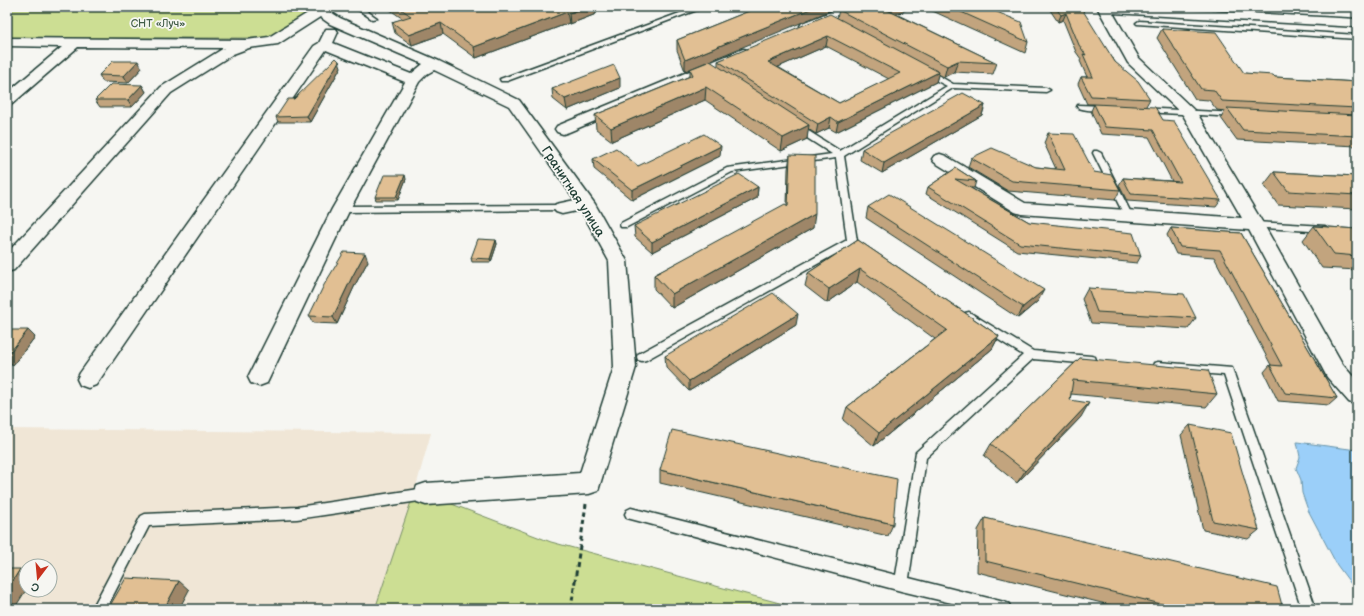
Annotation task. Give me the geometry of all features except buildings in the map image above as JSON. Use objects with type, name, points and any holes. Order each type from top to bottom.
[{"type":"street","points":[[798,30],[829,20],[854,7]]},
{"type":"street","points":[[1104,8],[1357,23]]},
{"type":"street","points":[[1104,8],[1133,60],[1189,113],[1255,225],[1335,372],[1357,396]]},
{"type":"street","points":[[7,42],[247,44],[272,41],[317,9]]},
{"type":"street","name":"Гранитная улица","points":[[317,9],[335,21],[434,64],[514,103],[586,204],[618,261],[625,367],[589,484]]},
{"type":"street","points":[[88,379],[319,49],[326,45],[335,21]]},
{"type":"street","points":[[7,102],[75,42]]},
{"type":"street","points":[[7,265],[166,90],[228,51],[247,44]]},
{"type":"street","points":[[326,45],[413,80]]},
{"type":"street","points":[[563,129],[710,71],[756,48]]},
{"type":"street","points":[[259,377],[341,209],[413,80],[422,71],[434,64]]},
{"type":"street","points":[[940,159],[1021,208],[1255,225]]},
{"type":"street","points":[[562,208],[586,204]]},
{"type":"street","points":[[426,494],[589,484]]},
{"type":"lane","points":[[357,7],[374,18]]},
{"type":"lane","points":[[504,79],[702,7]]},
{"type":"lane","points":[[1139,23],[1357,37]]},
{"type":"lane","points":[[917,67],[952,86],[1046,90]]},
{"type":"lane","points":[[624,225],[730,170],[840,156],[952,86]]},
{"type":"lane","points":[[1081,107],[1112,109]]},
{"type":"lane","points":[[1135,110],[1245,115]]},
{"type":"lane","points":[[642,357],[856,244],[840,156],[787,121]]},
{"type":"lane","points":[[1097,153],[1128,215]]},
{"type":"lane","points":[[341,209],[562,208]]},
{"type":"lane","points":[[1255,225],[1333,229]]},
{"type":"lane","points":[[958,309],[1031,356],[1102,361]]},
{"type":"lane","points":[[901,584],[920,456],[1031,356]]},
{"type":"lane","points":[[1149,365],[1228,371],[1309,609]]},
{"type":"lane","points":[[99,609],[145,520],[297,512],[426,494]]},
{"type":"lane","points":[[631,514],[1004,609]]},
{"type":"path","points":[[572,608],[589,484]]},
{"type":"shaded area","points":[[7,429],[431,433],[415,490],[375,609],[7,609]]},
{"type":"green space","name":"СНТ «Луч»","points":[[7,7],[301,7],[310,13],[275,38],[7,38]]},
{"type":"green space","points":[[415,490],[551,542],[802,609],[375,609]]},
{"type":"water","points":[[1297,442],[1357,450],[1357,592],[1337,565],[1308,510],[1302,493],[1301,480],[1296,468],[1300,457]]}]
